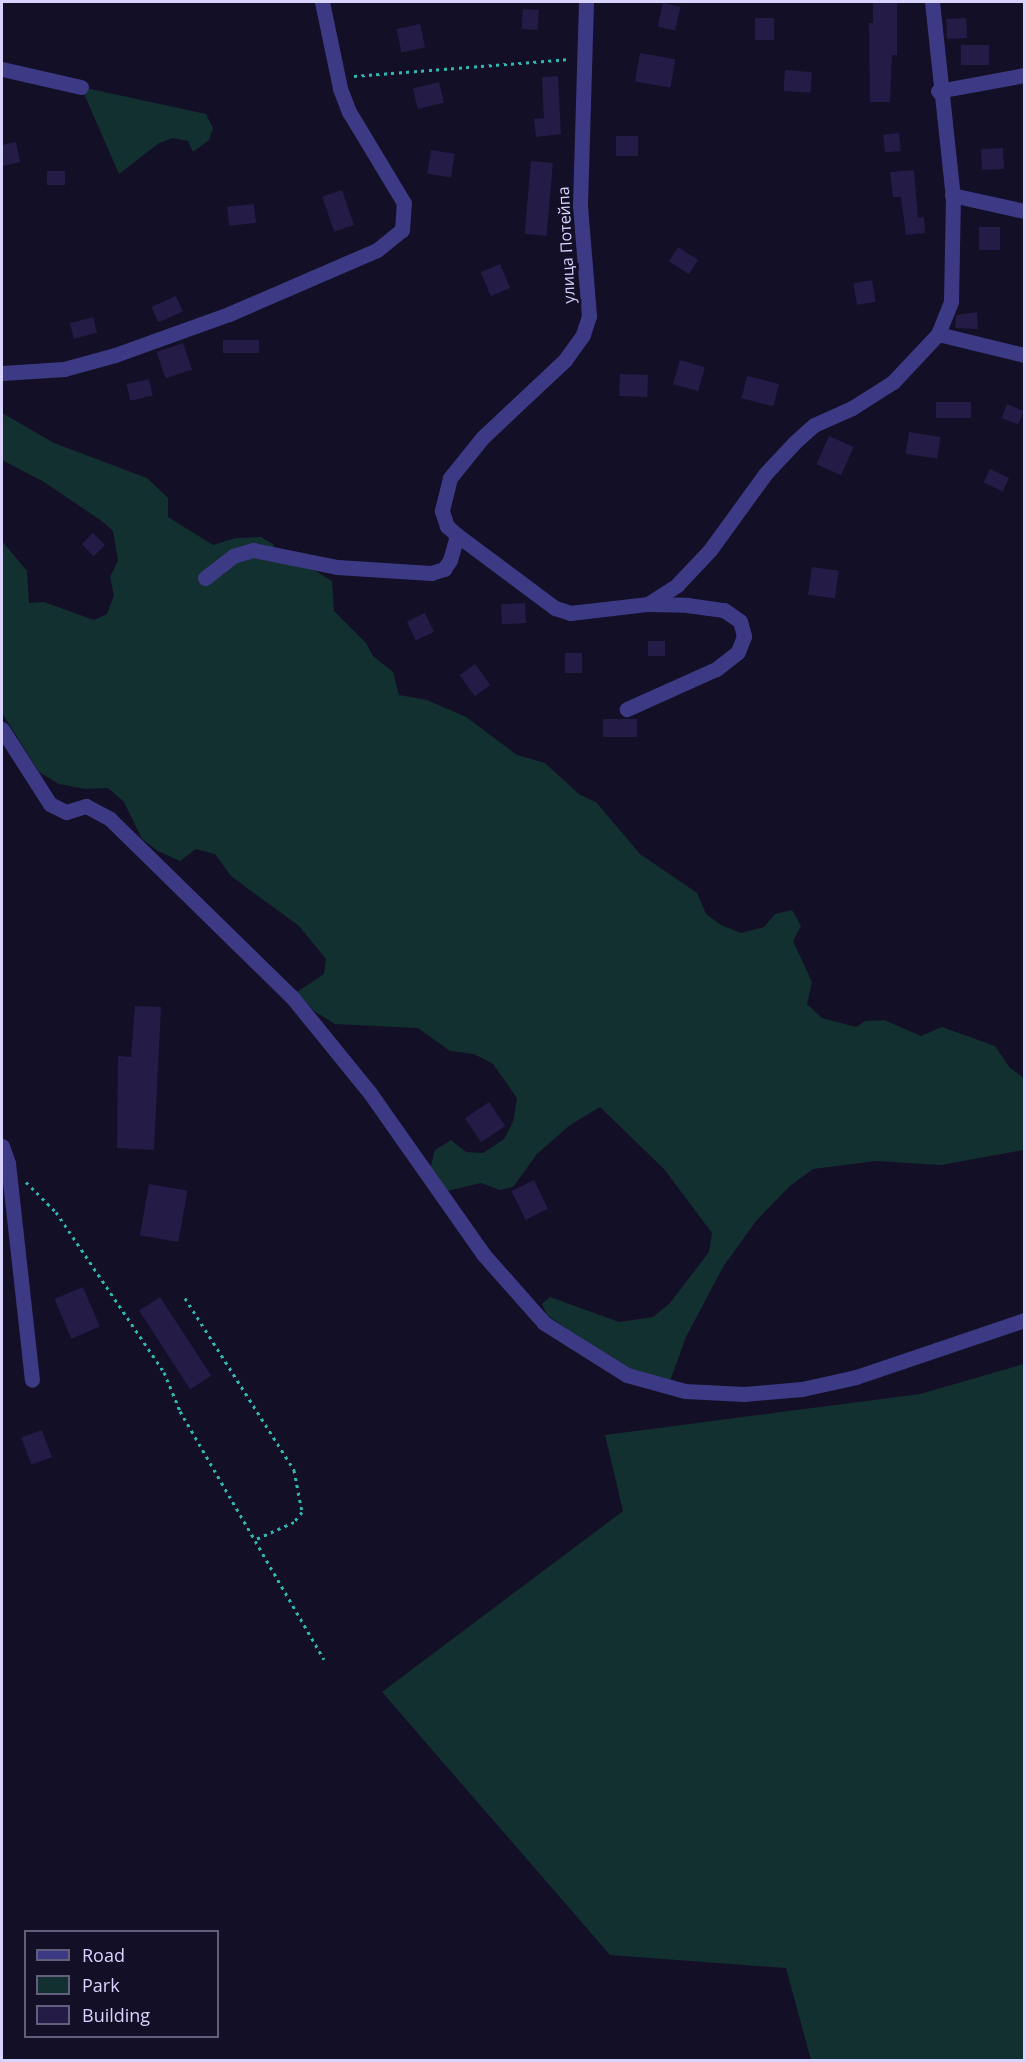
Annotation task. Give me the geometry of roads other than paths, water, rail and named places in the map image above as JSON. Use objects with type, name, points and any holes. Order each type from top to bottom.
[{"type":"street","points":[[2,373],[64,369],[115,355],[229,314],[377,250],[394,239],[402,230],[404,203],[349,112],[338,77],[322,2]]},
{"type":"street","name":"улица Потейпа","points":[[457,535],[447,526],[442,511],[450,478],[483,437],[565,360],[583,335],[589,316],[580,206],[586,2]]},
{"type":"street","points":[[648,604],[677,585],[710,550],[766,473],[795,442],[814,425],[852,408],[892,382],[938,334],[951,301],[952,195],[938,91],[932,2]]},
{"type":"street","points":[[2,69],[81,87]]},
{"type":"street","points":[[938,91],[1024,75]]},
{"type":"street","points":[[952,195],[1024,211]]},
{"type":"street","points":[[938,334],[1024,355]]},
{"type":"street","points":[[205,578],[225,561],[253,550],[337,567],[431,573],[444,569],[450,560],[457,535],[555,608],[570,613],[648,604],[724,610],[740,621],[744,636],[738,652],[716,669],[627,709]]},
{"type":"street","points":[[2,729],[50,804],[66,812],[86,806],[110,819],[292,997],[363,1084],[483,1254],[544,1323],[627,1375],[685,1391],[744,1394],[802,1389],[856,1377],[1024,1320]]},
{"type":"street","points":[[2,1146],[8,1163],[32,1380]]}]
